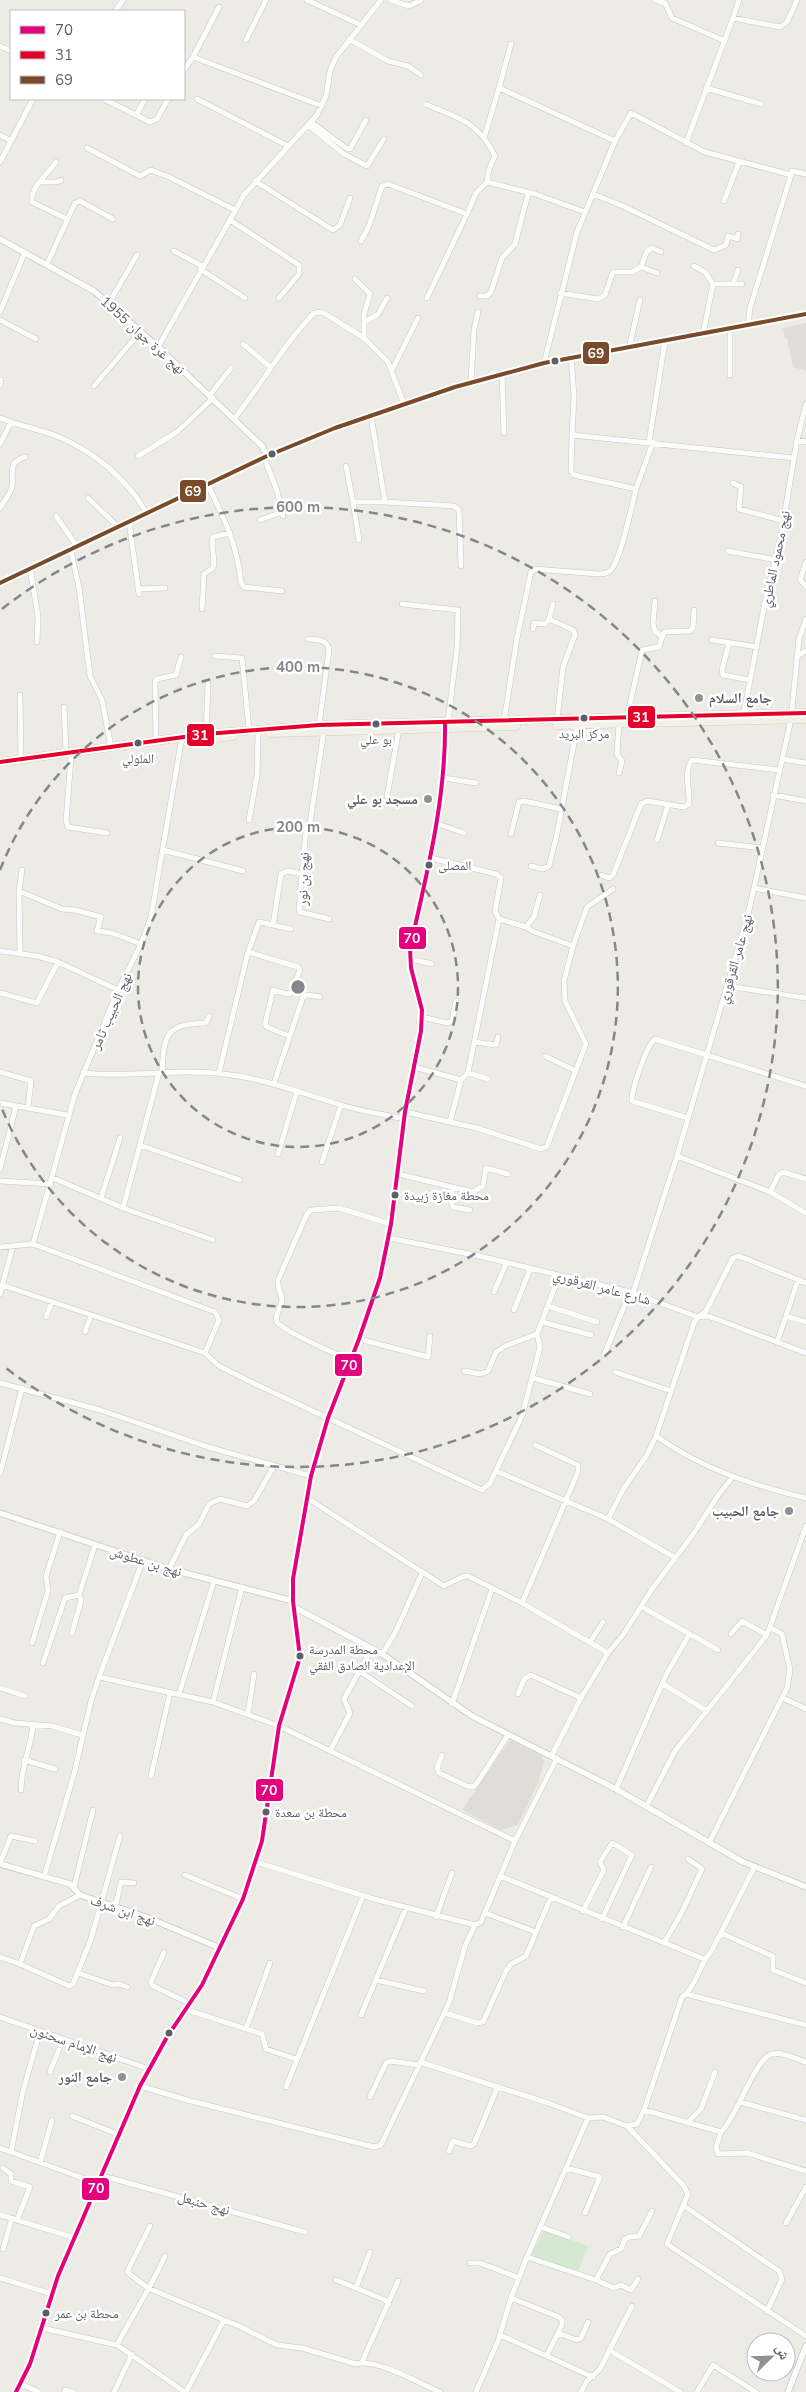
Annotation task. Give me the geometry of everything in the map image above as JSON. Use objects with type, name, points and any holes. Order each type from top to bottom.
[{"type":"main road","points":[[68,755],[156,740],[182,740],[206,734],[249,731],[446,724],[619,723],[806,714]]},
{"type":"main road","points":[[791,716],[806,719]]},
{"type":"main road","points":[[0,762],[10,763],[249,731],[258,733],[323,727],[399,729],[446,724],[504,721],[532,723],[557,720],[578,722],[627,717],[743,718]]},
{"type":"main road","points":[[0,767],[21,759],[45,758]]},
{"type":"street","points":[[246,40],[266,0]]},
{"type":"street","points":[[308,0],[361,25]]},
{"type":"street","points":[[158,347],[201,268],[249,187],[310,123],[322,106],[330,71],[336,57],[381,0]]},
{"type":"street","points":[[390,0],[409,6],[421,0]]},
{"type":"street","points":[[656,0],[665,3],[672,18],[725,41]]},
{"type":"street","points":[[686,143],[725,41],[738,0]]},
{"type":"street","points":[[733,18],[780,27],[787,22],[797,0]]},
{"type":"street","points":[[185,69],[219,7]]},
{"type":"street","points":[[349,39],[388,61],[408,66],[421,75]]},
{"type":"street","points":[[484,138],[510,44]]},
{"type":"street","points":[[193,57],[322,106]]},
{"type":"street","points":[[499,88],[615,141]]},
{"type":"street","points":[[706,88],[761,104]]},
{"type":"street","points":[[197,99],[288,146]]},
{"type":"street","points":[[0,162],[32,100]]},
{"type":"street","points":[[106,100],[150,122],[157,119],[167,100]]},
{"type":"street","points":[[136,115],[144,100]]},
{"type":"street","points":[[425,104],[466,121],[479,130],[495,156],[489,170],[487,182],[476,193],[427,298]]},
{"type":"street","points":[[544,363],[560,293],[585,212],[615,141],[631,113],[705,152],[791,175]]},
{"type":"street","points":[[310,123],[350,149],[366,120]]},
{"type":"street","points":[[310,123],[344,154],[367,166],[384,139]]},
{"type":"street","points":[[0,135],[10,141]]},
{"type":"street","points":[[87,148],[140,176],[151,170],[235,210]]},
{"type":"street","points":[[56,162],[31,196],[32,202],[67,220]]},
{"type":"street","points":[[724,201],[739,162]]},
{"type":"street","points":[[748,326],[750,308],[792,171],[806,174]]},
{"type":"street","points":[[40,182],[57,182],[61,180]]},
{"type":"street","points":[[255,181],[333,230],[340,225],[350,198]]},
{"type":"street","points":[[487,182],[528,194],[535,194],[585,212]]},
{"type":"street","points":[[361,241],[369,226],[382,186],[388,184],[467,214]]},
{"type":"street","points":[[480,296],[487,296],[491,292],[502,258],[515,244],[528,194]]},
{"type":"street","points":[[593,194],[625,207],[714,250],[726,244],[728,236],[737,239],[738,234]]},
{"type":"street","points":[[47,264],[75,203],[80,201],[113,219]]},
{"type":"street","points":[[230,220],[299,265],[299,274],[279,298]]},
{"type":"street","name":"نهج غرة جوان 1955","points":[[0,239],[94,291],[109,303],[262,446],[266,456]]},
{"type":"street","points":[[560,293],[598,299],[605,295],[613,272],[632,272],[641,267],[647,251],[652,248],[660,252]]},
{"type":"street","points":[[174,251],[245,298]]},
{"type":"street","points":[[0,312],[25,252]]},
{"type":"street","points":[[109,303],[137,255]]},
{"type":"street","points":[[694,266],[706,272],[713,284],[704,334]]},
{"type":"street","points":[[641,267],[657,273]]},
{"type":"street","points":[[732,285],[738,270]]},
{"type":"street","points":[[355,279],[370,294],[364,314],[364,338]]},
{"type":"street","points":[[713,284],[742,284]]},
{"type":"street","points":[[365,322],[378,314],[387,298]]},
{"type":"street","points":[[629,348],[640,300]]},
{"type":"street","points":[[234,419],[294,333],[314,313],[322,312],[364,338],[384,357],[392,370],[404,404]]},
{"type":"street","points":[[471,382],[474,329],[478,312]]},
{"type":"street","points":[[0,583],[76,545],[266,456],[404,404],[471,382],[544,363],[806,314]]},
{"type":"street","points":[[392,370],[418,318]]},
{"type":"street","points":[[0,320],[36,339]]},
{"type":"street","points":[[730,329],[730,375]]},
{"type":"street","points":[[94,386],[140,332]]},
{"type":"street","points":[[504,721],[530,572],[534,570],[598,574],[608,573],[612,569],[622,543],[651,442],[665,341]]},
{"type":"street","points":[[244,344],[270,367]]},
{"type":"street","points":[[571,357],[574,396],[571,471],[574,475],[636,489]]},
{"type":"street","points":[[138,456],[178,432],[211,397],[231,368]]},
{"type":"street","points":[[502,373],[504,433]]},
{"type":"street","name":"نهج محمود الماطري","points":[[743,718],[784,521],[797,440],[806,404]]},
{"type":"street","points":[[371,416],[385,502]]},
{"type":"street","points":[[0,418],[58,437],[78,446],[113,473],[132,491],[146,512]]},
{"type":"street","points":[[0,444],[11,422]]},
{"type":"street","points":[[572,435],[794,458]]},
{"type":"street","points":[[797,440],[806,442]]},
{"type":"street","points":[[260,520],[282,514],[266,456]]},
{"type":"street","points":[[0,508],[12,487],[13,464],[24,457]]},
{"type":"street","points":[[346,466],[359,540]]},
{"type":"street","points":[[207,483],[235,548],[240,583],[244,587],[282,591]]},
{"type":"street","points":[[733,483],[741,487],[739,509],[784,521]]},
{"type":"street","points":[[88,498],[118,526]]},
{"type":"street","points":[[353,502],[454,506],[459,510],[461,566]]},
{"type":"street","points":[[56,516],[76,545]]},
{"type":"street","points":[[129,521],[139,592],[165,588]]},
{"type":"street","points":[[202,609],[204,574],[213,568],[215,562],[211,542],[213,537],[230,533]]},
{"type":"street","points":[[70,548],[79,587],[90,676],[102,700],[111,747]]},
{"type":"street","points":[[728,551],[776,560]]},
{"type":"street","points":[[806,562],[800,580],[806,586]]},
{"type":"street","points":[[30,568],[38,616],[38,642]]},
{"type":"street","points":[[655,600],[653,624],[655,631],[661,636]]},
{"type":"street","points":[[16,2392],[21,2384],[42,2328],[52,2294],[140,2086],[174,2025],[189,2007],[220,1948],[243,1899],[256,1862],[265,1826],[279,1726],[300,1657],[293,1579],[311,1476],[328,1418],[359,1339],[380,1278],[391,1224],[405,1116],[421,1031],[422,1017],[410,959],[438,824],[444,778],[446,724],[456,648],[458,610],[402,604]]},
{"type":"street","points":[[532,629],[534,623],[544,624],[549,619],[553,604]]},
{"type":"street","points":[[627,717],[642,650],[659,647],[661,636],[664,632],[690,631],[693,628],[694,610]]},
{"type":"street","points":[[549,619],[573,630],[575,635],[563,667],[557,720]]},
{"type":"street","name":"نهج عامر القرقوري","points":[[604,1355],[631,1293],[677,1156],[754,888],[791,716],[800,633],[806,619]]},
{"type":"street","name":"نهج بن نور","points":[[308,639],[326,643],[329,650],[323,727],[310,823],[306,830],[300,912],[329,919]]},
{"type":"street","points":[[712,640],[757,647]]},
{"type":"street","points":[[729,643],[722,670],[723,675],[750,680]]},
{"type":"street","points":[[798,656],[806,651]]},
{"type":"street","points":[[215,656],[242,658],[249,731]]},
{"type":"street","points":[[156,740],[154,682],[157,679],[176,675],[181,657]]},
{"type":"street","points":[[206,734],[208,684]]},
{"type":"street","points":[[20,695],[21,759]]},
{"type":"street","points":[[64,707],[68,755],[66,821],[68,827],[107,833]]},
{"type":"street","points":[[532,866],[543,869],[549,866],[578,722]]},
{"type":"street","points":[[619,723],[617,754],[622,761],[619,773]]},
{"type":"street","points":[[387,796],[399,729]]},
{"type":"street","points":[[249,820],[257,776],[258,733]]},
{"type":"street","name":"نهج الحبيب ثامر","points":[[33,1244],[52,1181],[67,1115],[118,990],[142,944],[151,917],[182,740]]},
{"type":"street","points":[[782,759],[806,763]]},
{"type":"street","points":[[601,875],[609,878],[613,876],[640,804],[647,801],[684,807],[689,804],[690,792],[687,774],[688,764],[692,760],[779,770]]},
{"type":"street","points":[[444,778],[476,783]]},
{"type":"street","points":[[773,796],[806,801]]},
{"type":"street","points":[[511,834],[519,802],[524,801],[561,809]]},
{"type":"street","points":[[657,840],[668,805]]},
{"type":"street","points":[[438,824],[464,834]]},
{"type":"street","points":[[718,843],[762,848]]},
{"type":"street","points":[[163,850],[243,871]]},
{"type":"street","points":[[431,858],[477,868],[496,874],[501,878],[495,911],[498,919],[486,976],[487,986],[468,1073],[461,1080],[450,1122]]},
{"type":"street","points":[[20,954],[19,891],[22,870]]},
{"type":"street","points":[[273,925],[281,874],[287,871],[303,874]]},
{"type":"street","points":[[754,888],[806,898]]},
{"type":"street","points":[[83,1073],[103,1075],[219,1073],[274,1083],[340,1105],[477,1128],[541,1149],[547,1146],[586,1044],[568,1012],[563,990],[573,946],[587,907],[613,889]]},
{"type":"street","points":[[19,891],[62,909],[75,910],[101,917],[97,931],[112,933],[142,944]]},
{"type":"street","points":[[526,927],[534,918],[540,895]]},
{"type":"street","points":[[498,919],[526,927],[573,946]]},
{"type":"street","points":[[219,1073],[248,952],[258,922],[291,929]]},
{"type":"street","points":[[0,951],[58,962],[118,990]]},
{"type":"street","points":[[248,952],[298,967],[300,970],[291,993],[273,990],[265,1024],[267,1027],[290,1036]]},
{"type":"street","points":[[410,959],[432,964]]},
{"type":"street","points":[[0,993],[37,1003],[58,962]]},
{"type":"street","points":[[727,986],[806,998]]},
{"type":"street","points":[[274,1083],[303,997],[307,995],[320,997]]},
{"type":"street","points":[[422,1017],[448,1023],[452,1021],[456,1001]]},
{"type":"street","points":[[123,1208],[160,1073],[164,1043],[168,1035],[185,1025],[206,1023],[209,1016]]},
{"type":"street","points":[[475,1042],[496,1045],[498,1037]]},
{"type":"street","points":[[688,1118],[635,1103],[632,1097],[653,1040],[660,1039],[707,1056],[806,1086]]},
{"type":"street","points":[[545,1056],[576,1071]]},
{"type":"street","points":[[414,1067],[461,1080]]},
{"type":"street","points":[[0,1072],[31,1081],[28,1108]]},
{"type":"street","points":[[468,1073],[488,1079]]},
{"type":"street","points":[[278,1154],[297,1091]]},
{"type":"street","points":[[0,1103],[67,1115]]},
{"type":"street","points":[[322,1162],[340,1105]]},
{"type":"street","points":[[0,1169],[16,1106]]},
{"type":"street","points":[[101,1198],[120,1138]]},
{"type":"street","points":[[140,1145],[240,1180]]},
{"type":"street","points":[[677,1156],[770,1192],[806,1214]]},
{"type":"street","points":[[398,1174],[473,1192],[483,1186],[486,1168],[508,1174]]},
{"type":"street","points":[[770,1192],[778,1176],[783,1172],[806,1180]]},
{"type":"street","points":[[0,1181],[52,1181],[213,1240]]},
{"type":"street","points":[[453,1188],[451,1201],[453,1207],[470,1210]]},
{"type":"street","points":[[350,1361],[289,1331],[278,1323],[276,1318],[282,1301],[278,1280],[307,1214],[311,1210],[339,1208],[391,1224]]},
{"type":"street","name":"شارع عامر القرقوري","points":[[388,1238],[631,1293],[698,1318],[707,1316],[719,1320],[806,1352]]},
{"type":"street","points":[[0,1247],[33,1244],[215,1312],[219,1320],[205,1353]]},
{"type":"street","points":[[0,1294],[13,1246]]},
{"type":"street","points":[[608,1519],[624,1488],[647,1455],[656,1436],[694,1323],[706,1311],[733,1258],[739,1256],[806,1283]]},
{"type":"street","points":[[494,1292],[506,1264]]},
{"type":"street","points":[[514,1310],[530,1269]]},
{"type":"street","points":[[2,1285],[205,1353],[219,1366],[478,1489],[486,1488],[522,1416],[540,1347],[537,1334],[559,1276]]},
{"type":"street","points":[[777,1342],[798,1280]]},
{"type":"street","points":[[46,1317],[52,1302]]},
{"type":"street","points":[[548,1306],[597,1322]]},
{"type":"street","points":[[85,1332],[91,1315]]},
{"type":"street","points":[[786,1316],[806,1322]]},
{"type":"street","points":[[542,1322],[591,1335]]},
{"type":"street","points":[[464,1371],[480,1374],[488,1371],[496,1352],[505,1346],[537,1334]]},
{"type":"street","points":[[359,1339],[428,1357],[430,1336]]},
{"type":"street","points":[[615,1372],[671,1391]]},
{"type":"street","points":[[533,1378],[590,1394]]},
{"type":"street","points":[[0,1382],[100,1410],[164,1433],[311,1476]]},
{"type":"street","points":[[0,1474],[22,1388]]},
{"type":"street","points":[[656,1436],[696,1462],[732,1478],[806,1498]]},
{"type":"street","points":[[522,1603],[578,1472],[578,1466],[535,1445]]},
{"type":"street","points":[[169,1569],[181,1542],[199,1524],[209,1504],[220,1499],[247,1506],[254,1501],[274,1466]]},
{"type":"street","points":[[496,1470],[608,1519],[674,1558]]},
{"type":"street","points":[[140,2086],[214,2107],[374,2147],[381,2144],[444,2013],[465,1946],[474,1926],[481,1922],[581,1698],[608,1653],[642,1607],[674,1558],[694,1534],[718,1494],[732,1478]]},
{"type":"street","points":[[307,1498],[444,1586],[468,1576],[522,1603],[608,1653]]},
{"type":"street","name":"نهج بن عطوش","points":[[0,1513],[169,1569],[242,1587],[294,1604],[382,1654],[452,1704],[508,1735],[616,1789],[754,1868],[806,1887]]},
{"type":"street","points":[[646,1807],[675,1751],[767,1635],[806,1526]]},
{"type":"street","points":[[32,1643],[48,1591],[46,1576],[60,1532]]},
{"type":"street","points":[[72,1634],[81,1601],[79,1595],[95,1546]]},
{"type":"street","points":[[44,1877],[74,1774],[82,1735],[99,1677],[143,1560]]},
{"type":"street","points":[[382,1654],[395,1632],[422,1573]]},
{"type":"street","points":[[179,1694],[214,1581]]},
{"type":"street","points":[[213,1702],[242,1587]]},
{"type":"street","points":[[452,1704],[492,1589]]},
{"type":"street","points":[[43,1662],[65,1598],[79,1595]]},
{"type":"street","points":[[642,1607],[718,1650]]},
{"type":"street","points":[[731,1634],[742,1620],[767,1635]]},
{"type":"street","points":[[590,1642],[603,1622]]},
{"type":"street","points":[[709,1843],[783,1698],[790,1670],[782,1634],[770,1628]]},
{"type":"street","points":[[616,1789],[663,1684],[689,1635]]},
{"type":"street","points":[[330,1751],[350,1713],[344,1700],[372,1648]]},
{"type":"street","points":[[359,1671],[412,1706]]},
{"type":"street","points":[[248,1714],[254,1674]]},
{"type":"street","points":[[518,1694],[524,1680],[531,1675],[581,1698]]},
{"type":"street","points":[[99,1677],[213,1702],[279,1726],[516,1841]]},
{"type":"street","points":[[663,1684],[707,1711]]},
{"type":"street","points":[[0,1688],[25,1696]]},
{"type":"street","points":[[151,1776],[170,1693]]},
{"type":"street","points":[[783,1698],[806,1709]]},
{"type":"street","points":[[0,1719],[15,1724],[52,1726],[82,1735]]},
{"type":"street","points":[[21,1790],[24,1760],[32,1737],[33,1725]]},
{"type":"street","points":[[442,1755],[437,1768],[439,1773],[473,1787],[477,1784],[508,1735]]},
{"type":"street","points":[[24,1760],[54,1769]]},
{"type":"street","points":[[74,1887],[94,1810]]},
{"type":"street","points":[[0,1863],[11,1836],[35,1841]]},
{"type":"street","points":[[0,1957],[69,1986],[73,1984],[91,1939],[120,1836]]},
{"type":"street","points":[[583,1911],[604,1870],[600,1862],[612,1843],[632,1855],[602,1919]]},
{"type":"street","points":[[664,1943],[681,1914],[702,1869],[688,1859]]},
{"type":"street","points":[[256,1862],[363,1896],[474,1926]]},
{"type":"street","name":"نهج ابن شرف","points":[[0,1863],[74,1887],[80,1894],[100,1903],[146,1917],[220,1948]]},
{"type":"street","points":[[623,1927],[652,1867]]},
{"type":"street","points":[[627,2126],[637,2124],[644,2110],[671,2024],[682,1997],[686,1994],[704,1959],[711,1952],[754,1868]]},
{"type":"street","points":[[436,1916],[452,1873]]},
{"type":"street","points":[[185,1875],[243,1899]]},
{"type":"street","points":[[500,1876],[704,1959]]},
{"type":"street","points":[[115,1908],[121,1882],[134,1882]]},
{"type":"street","points":[[20,1964],[34,1926],[49,1919],[59,1906],[80,1894]]},
{"type":"street","points":[[286,2087],[363,1896]]},
{"type":"street","points":[[444,2013],[481,2023],[506,1971],[512,1964],[526,1956],[551,1897]]},
{"type":"street","points":[[361,2014],[406,1908]]},
{"type":"street","points":[[485,1913],[536,1932]]},
{"type":"street","points":[[721,1933],[772,1956],[772,1967],[775,1972],[806,1983]]},
{"type":"street","points":[[164,1952],[150,1982],[153,1986],[189,2007],[264,2036],[264,2046],[266,2049],[296,2059]]},
{"type":"street","points":[[246,2029],[270,1963]]},
{"type":"street","points":[[78,1973],[113,1985],[119,1984],[127,1987]]},
{"type":"street","points":[[376,1980],[424,1991]]},
{"type":"street","points":[[686,1994],[806,2025]]},
{"type":"street","name":"نهج الإمام سحنون","points":[[0,2017],[149,2069]]},
{"type":"street","points":[[11,2152],[23,2091],[40,2031]]},
{"type":"street","points":[[50,2072],[63,2039]]},
{"type":"street","points":[[806,2062],[779,2053],[769,2055],[763,2060],[729,2124],[722,2132],[716,2147],[718,2154],[744,2153],[806,2171]]},
{"type":"street","points":[[370,2097],[388,2062],[420,2064],[498,2086],[588,2118],[603,2117],[627,2126],[682,2185],[688,2194],[668,2244],[806,2336]]},
{"type":"street","points":[[688,2122],[701,2109],[715,2072]]},
{"type":"street","points":[[449,2151],[453,2141],[470,2146],[474,2144],[498,2086]]},
{"type":"street","points":[[740,2102],[806,2120]]},
{"type":"street","points":[[644,2110],[722,2132]]},
{"type":"street","points":[[72,2116],[120,2134]]},
{"type":"street","points":[[476,2392],[500,2335],[511,2298],[527,2257],[588,2118]]},
{"type":"street","points":[[40,2164],[52,2120]]},
{"type":"street","points":[[0,2148],[99,2184]]},
{"type":"street","points":[[3,2168],[11,2174],[11,2181],[30,2187],[14,2219],[3,2248]]},
{"type":"street","points":[[566,2168],[600,2177],[585,2213]]},
{"type":"street","name":"نهج حنبعل","points":[[102,2176],[305,2232]]},
{"type":"street","points":[[786,2223],[806,2187]]},
{"type":"street","points":[[684,2206],[779,2271],[782,2279],[767,2311]]},
{"type":"street","points":[[596,2280],[606,2258],[621,2249],[625,2239],[639,2236],[652,2211]]},
{"type":"street","points":[[0,2215],[75,2238]]},
{"type":"street","points":[[150,2226],[127,2272],[148,2288],[277,2345],[302,2348],[356,2364],[362,2362],[383,2366],[440,2392]]},
{"type":"street","points":[[540,2227],[569,2237]]},
{"type":"street","points":[[356,2288],[370,2252]]},
{"type":"street","points":[[117,2345],[154,2280],[165,2256]]},
{"type":"street","points":[[527,2257],[614,2288],[621,2285],[631,2290],[638,2279]]},
{"type":"street","points":[[470,2263],[480,2263],[519,2278]]},
{"type":"street","points":[[0,2278],[52,2294]]},
{"type":"street","points":[[336,2280],[385,2300],[388,2304]]},
{"type":"street","points":[[362,2362],[398,2281]]},
{"type":"street","points":[[511,2298],[561,2318],[563,2323],[547,2355]]},
{"type":"street","points":[[581,2392],[587,2381],[600,2369],[632,2306]]},
{"type":"street","points":[[42,2328],[117,2345],[132,2354],[148,2368],[186,2392],[224,2320]]},
{"type":"street","points":[[558,2333],[576,2340],[581,2338],[588,2322]]},
{"type":"street","points":[[500,2335],[593,2377]]},
{"type":"street","points":[[788,2392],[806,2346]]},
{"type":"street","points":[[609,2350],[680,2392]]},
{"type":"street","points":[[114,2392],[132,2354]]},
{"type":"street","points":[[697,2392],[713,2365],[756,2392]]},
{"type":"street","points":[[582,2372],[587,2381]]},
{"type":"street","points":[[21,2384],[39,2392]]},
{"type":"street","points":[[65,2392],[65,2390],[74,2392]]},
{"type":"shaded area","points":[[806,323],[806,371],[793,367],[783,328]]},
{"type":"shaded area","points":[[510,1740],[542,1756],[544,1762],[539,1781],[518,1825],[501,1830],[462,1810]]},
{"type":"green space","points":[[544,2230],[588,2246],[578,2271],[534,2258],[532,2254]]},
{"type":"transit line","name":"69","points":[[0,583],[267,456],[335,428],[455,387],[544,363],[806,314]]},
{"type":"transit line","name":"31","points":[[0,762],[206,734],[319,725],[806,713]]},
{"type":"transit line","name":"70","points":[[16,2392],[30,2364],[58,2276],[140,2086],[167,2037],[202,1985],[243,1899],[262,1841],[279,1726],[300,1657],[293,1601],[293,1579],[311,1476],[328,1418],[359,1339],[380,1278],[391,1224],[405,1112],[421,1031],[422,1010],[411,968],[410,948],[429,864],[439,808],[445,722]]},
{"type":"place","name":"جامع السلام","points":[[699,698]]},
{"type":"place","name":"مركز البريد","points":[[584,718]]},
{"type":"place","name":"بو علي","points":[[376,724]]},
{"type":"place","name":"الملولي","points":[[138,743]]},
{"type":"place","name":"مسجد بو علي","points":[[428,799]]},
{"type":"place","name":"المصلى","points":[[429,865]]},
{"type":"place","name":"محطة مغازة زبيدة","points":[[395,1195]]},
{"type":"place","name":"جامع الحبيب","points":[[789,1511]]},
{"type":"place","name":"محطة المدرسة الإعدادية الصادق الفقي","points":[[300,1656]]},
{"type":"place","name":"محطة بن سعدة","points":[[266,1812]]},
{"type":"place","name":"جامع النور","points":[[122,2077]]},
{"type":"place","name":"محطة بن عمر","points":[[46,2313]]}]
